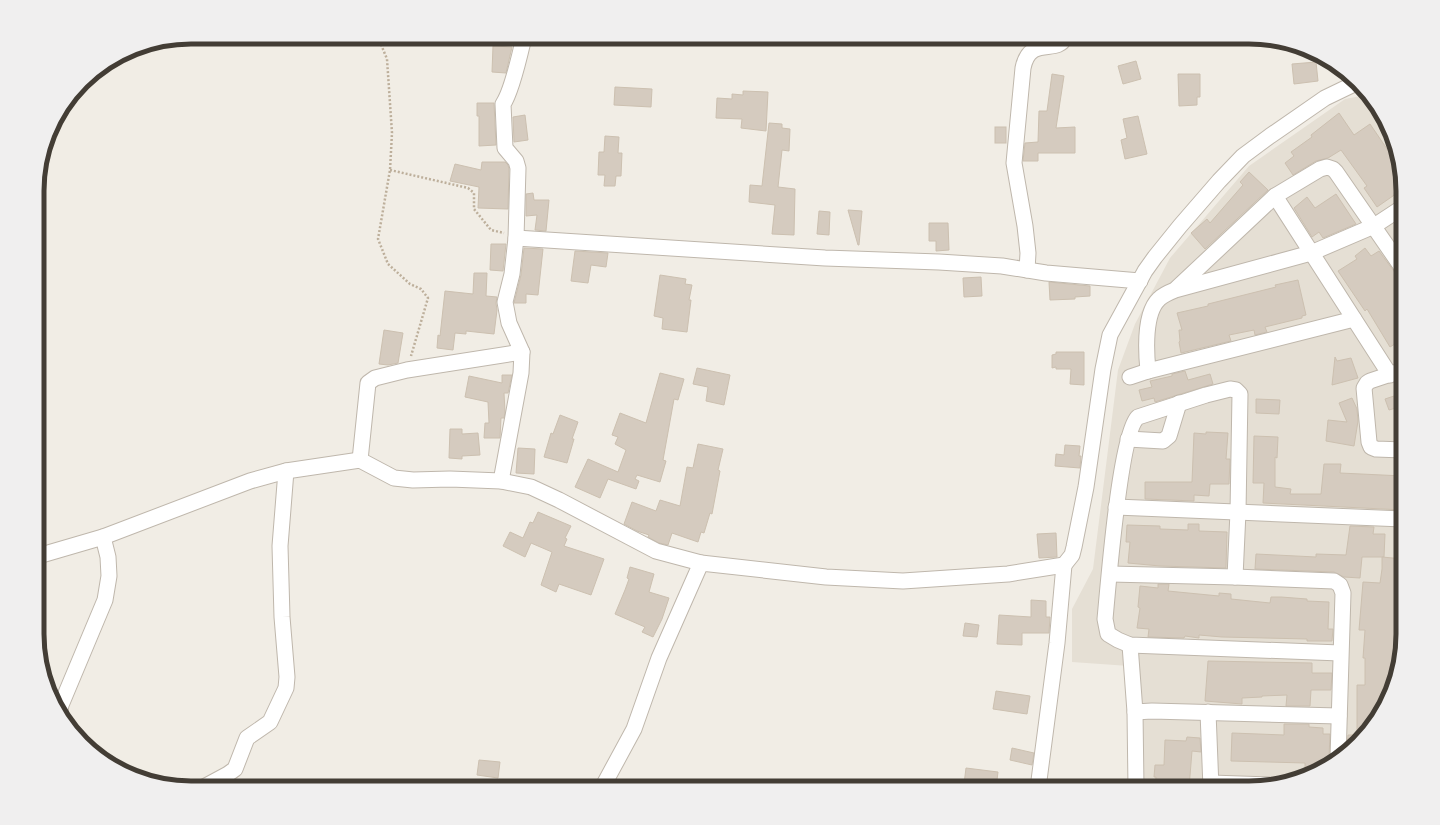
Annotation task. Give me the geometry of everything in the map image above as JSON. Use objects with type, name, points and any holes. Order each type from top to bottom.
[{"type":"street","points":[[501,482],[521,373],[522,352],[509,323],[505,302],[512,274],[516,237],[518,168],[516,161],[505,148],[503,104],[506,100],[522,44]]},
{"type":"street","points":[[1027,270],[1028,253],[1025,226],[1014,163],[1023,68],[1027,54],[1035,49],[1059,44]]},
{"type":"street","points":[[1039,781],[1057,643],[1064,565],[1072,555],[1086,487],[1103,368],[1110,335],[1155,257],[1219,181],[1243,156],[1325,98],[1351,85]]},
{"type":"street","points":[[1175,290],[1275,196],[1320,169],[1327,167],[1333,168],[1396,259]]},
{"type":"street","points":[[1275,196],[1354,319],[1396,372],[1367,383],[1364,388],[1369,442],[1373,449],[1396,450]]},
{"type":"street","points":[[1148,371],[1148,322],[1152,308],[1159,298],[1175,290],[1311,254],[1374,226],[1396,211]]},
{"type":"street","points":[[516,237],[825,258],[1002,266],[1027,270],[1140,281]]},
{"type":"street","points":[[1130,377],[1148,371],[1354,319]]},
{"type":"street","points":[[360,460],[368,383],[375,378],[407,370],[522,352]]},
{"type":"street","points":[[1235,577],[1238,512],[1240,394],[1230,389],[1179,403],[1138,417],[1134,420],[1128,439],[1116,507],[1105,619],[1108,634],[1112,638],[1130,645],[1340,653]]},
{"type":"street","points":[[1128,439],[1166,440],[1169,436],[1179,403]]},
{"type":"street","points":[[44,554],[103,537],[250,481],[286,471],[360,460],[394,478],[413,480],[450,479],[501,482],[532,487],[656,551],[701,563],[826,577],[903,581],[1008,574],[1064,565]]},
{"type":"street","points":[[215,781],[234,769],[247,738],[270,722],[286,688],[287,677],[283,625],[280,546],[286,471]]},
{"type":"street","points":[[1116,507],[1396,519]]},
{"type":"street","points":[[61,703],[105,600],[109,576],[108,557],[103,537]]},
{"type":"street","points":[[606,781],[634,729],[658,658],[701,563]]},
{"type":"street","points":[[1110,574],[1235,577],[1337,582],[1340,585],[1342,593],[1338,751]]},
{"type":"street","points":[[1130,645],[1135,712],[1136,781]]},
{"type":"street","points":[[1135,712],[1208,712],[1339,716]]},
{"type":"street","points":[[1208,712],[1211,781]]},
{"type":"path","points":[[381,44],[387,59],[392,133],[390,170],[378,240],[388,264],[410,284],[421,289],[428,298],[407,370]]},
{"type":"path","points":[[390,170],[468,188],[474,193],[474,209],[491,230],[516,237]]},
{"type":"shaded area","points":[[1361,96],[1381,126],[1391,153],[1396,182],[1396,643],[1391,672],[1381,699],[1366,723],[1353,738],[1338,751],[1305,770],[1287,776],[1258,781],[1131,781],[1129,666],[1072,662],[1072,609],[1093,569],[1118,370],[1135,324],[1170,258],[1249,166],[1345,99]]},
{"type":"building","points":[[493,46],[512,47],[506,73],[492,72]]},
{"type":"building","points":[[1136,61],[1141,79],[1123,84],[1118,66]]},
{"type":"building","points":[[1316,62],[1318,81],[1294,84],[1292,64]]},
{"type":"building","points":[[1052,74],[1064,76],[1056,128],[1075,127],[1075,153],[1038,153],[1038,161],[1023,161],[1025,143],[1038,142],[1039,111],[1047,111]]},
{"type":"building","points":[[1178,74],[1200,74],[1200,97],[1197,97],[1197,105],[1179,106]]},
{"type":"building","points":[[615,87],[652,89],[651,107],[614,105]]},
{"type":"building","points":[[743,91],[768,92],[766,131],[741,128],[742,119],[716,118],[717,98],[732,99],[732,94],[743,95]]},
{"type":"building","points":[[477,103],[494,103],[496,145],[479,146],[479,116],[477,116]]},
{"type":"building","points":[[1339,113],[1354,135],[1370,124],[1392,156],[1395,172],[1396,194],[1377,207],[1364,188],[1367,186],[1341,150],[1328,158],[1316,161],[1293,175],[1285,163],[1294,156],[1291,152],[1312,137],[1311,135]]},
{"type":"building","points":[[525,115],[528,140],[514,142],[513,117]]},
{"type":"building","points":[[1138,116],[1147,154],[1125,159],[1121,140],[1127,138],[1123,119]]},
{"type":"building","points":[[769,123],[782,124],[782,128],[790,129],[789,151],[782,150],[778,187],[795,189],[794,235],[772,234],[775,205],[749,202],[750,185],[762,186]]},
{"type":"building","points":[[995,127],[1006,127],[1006,143],[995,143]]},
{"type":"building","points":[[605,136],[619,137],[618,153],[622,153],[621,176],[616,176],[615,186],[604,186],[605,175],[598,175],[599,152],[604,152]]},
{"type":"building","points":[[482,162],[505,162],[508,165],[508,209],[478,208],[479,187],[450,181],[455,164],[481,170]]},
{"type":"building","points":[[1249,172],[1268,190],[1205,249],[1191,233],[1207,219],[1210,223],[1243,185],[1240,182]]},
{"type":"building","points":[[533,193],[534,200],[549,200],[546,231],[535,230],[537,215],[526,216],[526,194]]},
{"type":"building","points":[[1336,194],[1356,224],[1323,238],[1319,232],[1312,237],[1294,208],[1307,197],[1315,208]]},
{"type":"building","points":[[848,210],[862,211],[859,245],[858,245]]},
{"type":"building","points":[[819,211],[830,212],[829,235],[817,234]]},
{"type":"building","points":[[929,223],[948,223],[949,250],[936,251],[936,241],[929,241]]},
{"type":"building","points":[[491,244],[506,244],[503,271],[490,270]]},
{"type":"building","points":[[524,248],[543,249],[538,295],[526,294],[526,303],[514,303],[521,275]]},
{"type":"building","points":[[1365,248],[1371,256],[1379,251],[1396,274],[1396,343],[1390,347],[1367,309],[1365,311],[1338,271],[1357,259],[1355,256]]},
{"type":"building","points":[[575,251],[608,253],[606,267],[591,265],[588,283],[571,281]]},
{"type":"building","points":[[474,273],[487,273],[486,296],[497,297],[494,334],[466,331],[466,334],[455,333],[453,350],[437,348],[438,335],[440,336],[445,291],[473,294]]},
{"type":"building","points":[[660,275],[686,279],[685,284],[692,285],[689,300],[691,300],[687,332],[662,329],[663,318],[654,316]]},
{"type":"building","points":[[981,277],[982,296],[964,297],[963,278]]},
{"type":"building","points":[[1298,280],[1306,315],[1302,316],[1302,318],[1265,327],[1267,332],[1255,335],[1254,330],[1229,335],[1231,341],[1181,353],[1179,330],[1182,330],[1177,313],[1208,306],[1208,304]]},
{"type":"building","points":[[1049,282],[1090,286],[1090,296],[1075,297],[1075,299],[1050,300]]},
{"type":"building","points":[[384,330],[403,333],[398,363],[388,365],[379,364]]},
{"type":"building","points":[[1056,352],[1084,352],[1084,385],[1070,384],[1071,369],[1056,369],[1056,367],[1052,368],[1052,355],[1056,354]]},
{"type":"building","points":[[1335,357],[1337,361],[1351,358],[1358,378],[1332,385]]},
{"type":"building","points":[[697,368],[730,375],[724,405],[706,401],[708,387],[693,384]]},
{"type":"building","points":[[1185,371],[1188,380],[1210,374],[1213,384],[1155,402],[1154,398],[1142,401],[1139,390],[1152,387],[1150,381],[1172,376],[1172,374]]},
{"type":"building","points":[[660,373],[684,379],[678,400],[674,399],[663,460],[666,461],[660,482],[637,475],[635,479],[639,481],[636,489],[608,479],[600,498],[575,487],[588,459],[618,472],[626,450],[615,444],[618,437],[612,435],[620,413],[646,423]]},
{"type":"building","points":[[502,375],[512,375],[508,393],[504,393],[505,412],[504,418],[501,418],[500,438],[484,438],[485,423],[489,423],[488,402],[465,397],[469,376],[502,383]]},
{"type":"building","points":[[1396,395],[1396,408],[1389,410],[1385,399]]},
{"type":"building","points":[[1352,398],[1357,409],[1358,421],[1354,446],[1326,441],[1328,420],[1347,422],[1339,403]]},
{"type":"building","points":[[1256,399],[1280,400],[1279,414],[1256,413]]},
{"type":"building","points":[[560,415],[578,422],[572,439],[574,439],[567,463],[544,457],[551,433],[553,434]]},
{"type":"building","points":[[450,429],[462,429],[462,434],[478,433],[480,455],[462,456],[462,459],[449,458]]},
{"type":"building","points":[[1206,432],[1228,433],[1226,459],[1230,459],[1229,484],[1210,484],[1209,496],[1194,495],[1194,501],[1145,499],[1145,482],[1192,482],[1194,433],[1206,434]]},
{"type":"building","points":[[1254,436],[1278,437],[1277,458],[1275,457],[1275,487],[1291,489],[1290,494],[1321,494],[1324,464],[1341,464],[1340,473],[1396,476],[1396,510],[1263,503],[1264,483],[1253,483]]},
{"type":"building","points":[[698,444],[723,449],[718,470],[720,471],[712,514],[710,513],[704,533],[701,532],[698,542],[672,533],[668,545],[659,543],[648,537],[649,535],[624,524],[632,502],[656,511],[660,500],[680,506],[687,467],[693,468]]},
{"type":"building","points":[[1065,445],[1080,446],[1080,468],[1055,466],[1056,454],[1064,455]]},
{"type":"building","points":[[518,448],[535,449],[534,474],[516,473]]},
{"type":"building","points":[[538,512],[571,526],[565,538],[567,539],[564,546],[604,559],[591,595],[559,584],[556,592],[541,585],[552,552],[531,543],[525,557],[503,546],[510,532],[523,538],[530,522],[533,523]]},
{"type":"building","points":[[1188,524],[1199,524],[1199,531],[1227,532],[1226,568],[1160,566],[1128,563],[1130,542],[1126,542],[1127,525],[1160,526],[1160,529],[1188,530]]},
{"type":"building","points":[[1350,526],[1374,527],[1373,534],[1385,534],[1384,557],[1362,557],[1360,578],[1344,577],[1334,572],[1255,569],[1256,554],[1316,557],[1316,554],[1346,555]]},
{"type":"building","points":[[1056,533],[1057,557],[1039,558],[1037,534]]},
{"type":"building","points":[[1382,557],[1396,558],[1395,653],[1391,672],[1381,699],[1366,723],[1357,733],[1357,685],[1365,685],[1365,658],[1363,658],[1365,630],[1359,630],[1363,582],[1380,583]]},
{"type":"building","points":[[630,567],[654,574],[649,592],[669,598],[662,619],[653,637],[642,632],[645,627],[615,614],[629,579],[627,578]]},
{"type":"building","points":[[1158,584],[1169,584],[1168,591],[1219,596],[1219,593],[1231,594],[1231,599],[1270,603],[1271,597],[1281,597],[1307,599],[1307,601],[1329,602],[1328,629],[1333,629],[1332,641],[1199,635],[1199,638],[1185,636],[1184,638],[1148,637],[1149,629],[1137,628],[1140,608],[1138,607],[1140,586],[1158,588]]},
{"type":"building","points":[[1031,600],[1046,601],[1046,617],[1050,617],[1049,633],[1022,633],[1022,645],[997,644],[999,615],[1031,617]]},
{"type":"building","points":[[965,623],[979,625],[977,637],[963,636]]},
{"type":"building","points":[[1208,661],[1312,663],[1312,673],[1332,673],[1331,690],[1311,690],[1310,706],[1286,706],[1287,695],[1242,698],[1242,704],[1205,701]]},
{"type":"building","points":[[996,691],[1030,696],[1027,714],[993,709]]},
{"type":"building","points":[[1284,724],[1309,724],[1309,727],[1323,728],[1323,734],[1330,734],[1329,757],[1307,769],[1305,769],[1305,763],[1231,761],[1232,733],[1284,735]]},
{"type":"building","points":[[1348,735],[1356,735],[1347,743]]},
{"type":"building","points":[[1187,737],[1200,738],[1201,752],[1192,751],[1190,781],[1156,781],[1156,777],[1154,777],[1155,765],[1164,765],[1165,740],[1186,741]]},
{"type":"building","points":[[1012,748],[1034,753],[1032,765],[1010,760]]},
{"type":"building","points":[[479,760],[500,762],[498,778],[477,775]]},
{"type":"building","points":[[966,768],[998,772],[997,781],[964,781]]}]
